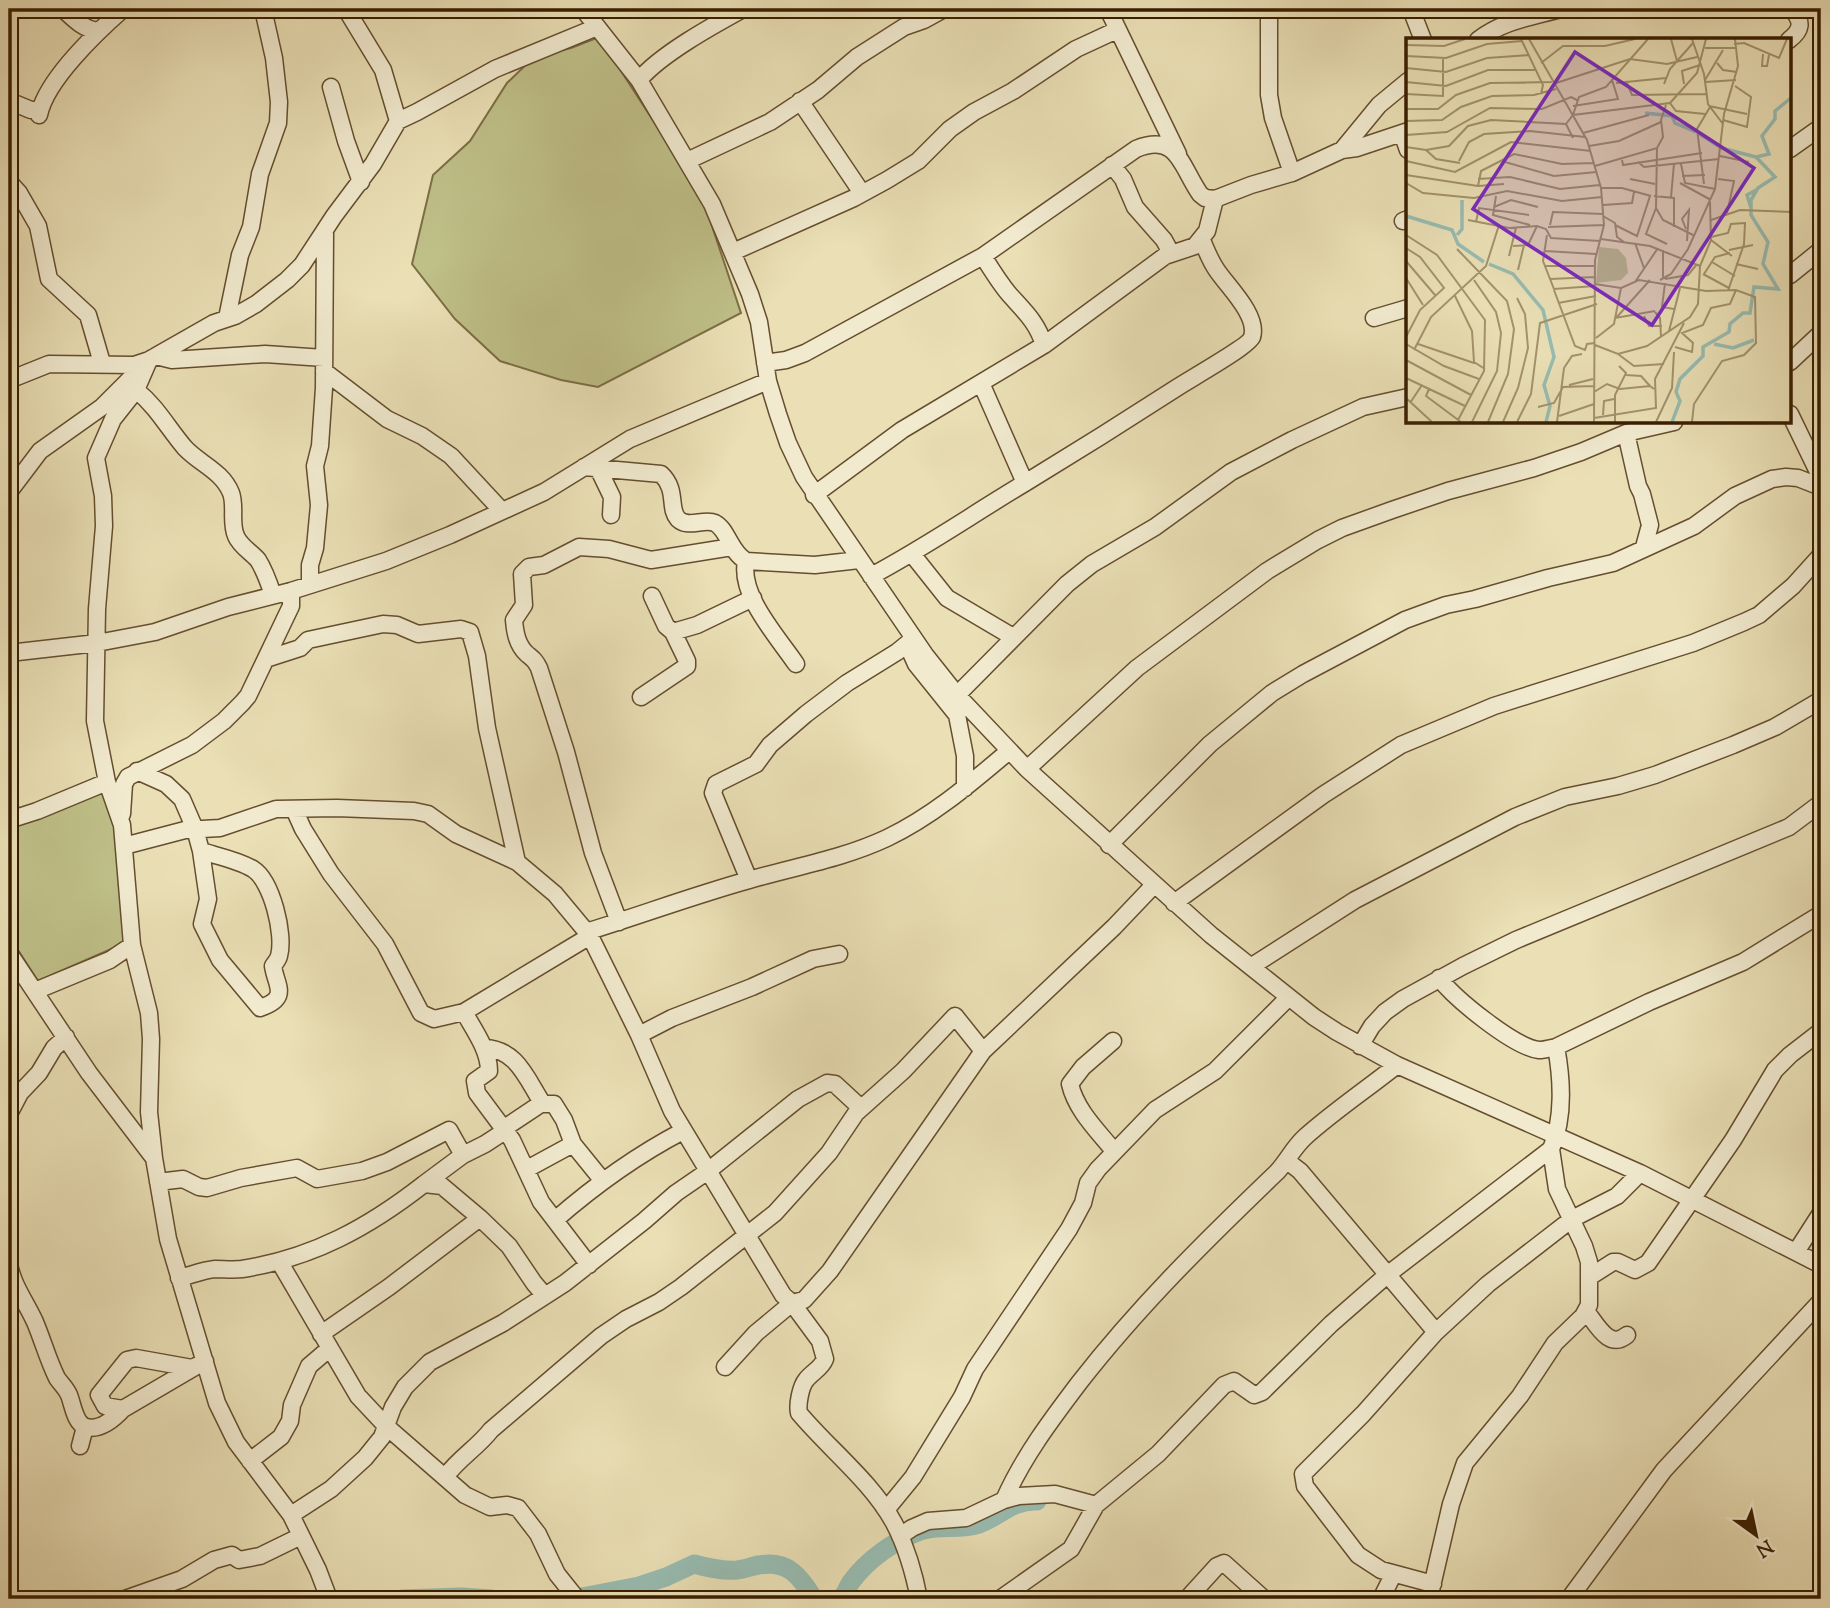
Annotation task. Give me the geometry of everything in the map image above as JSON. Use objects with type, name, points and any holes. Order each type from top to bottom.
[{"type":"street","points":[[63,9],[76,22],[87,29],[97,31]]},
{"type":"street","points":[[9,102],[40,112],[53,84],[97,31],[123,9]]},
{"type":"street","points":[[227,318],[240,255],[251,226],[260,174],[278,123],[279,102],[274,58],[263,9]]},
{"type":"street","points":[[346,9],[383,70],[398,121]]},
{"type":"street","points":[[639,80],[647,70],[743,9]]},
{"type":"street","points":[[687,161],[770,122],[857,57],[904,27],[925,20],[944,9]]},
{"type":"street","points":[[1108,9],[1179,157],[1205,198],[1215,199],[1292,173],[1342,150],[1405,132]]},
{"type":"street","points":[[1269,9],[1269,95],[1273,118],[1292,173]]},
{"type":"street","points":[[1411,9],[1422,38]]},
{"type":"street","points":[[1480,38],[1510,22],[1560,9]]},
{"type":"street","points":[[1790,38],[1800,29],[1801,22],[1792,9]]},
{"type":"street","points":[[587,10],[597,27],[639,80],[712,204],[759,322],[768,380],[788,443],[814,495],[871,576],[910,641],[1009,751],[1174,903],[1314,1017],[1360,1046],[1554,1142],[1640,1172],[1821,1265]]},
{"type":"street","points":[[9,380],[49,364],[134,365],[243,312],[287,280],[302,265],[344,202],[361,182],[398,121],[495,69],[597,27]]},
{"type":"street","points":[[733,252],[862,193],[918,161],[950,128],[974,112],[1013,92],[1076,49],[1117,30]]},
{"type":"street","points":[[1342,150],[1380,105],[1406,83]]},
{"type":"street","points":[[331,87],[361,182]]},
{"type":"street","points":[[800,102],[862,193]]},
{"type":"street","points":[[1792,148],[1821,127]]},
{"type":"street","points":[[765,363],[786,360],[805,353],[982,256],[1136,149],[1159,143],[1170,148],[1179,157]]},
{"type":"street","points":[[1112,165],[1123,179],[1135,207],[1164,240],[1171,253]]},
{"type":"street","points":[[9,182],[19,193],[38,226],[48,279],[88,315],[102,363]]},
{"type":"street","points":[[814,495],[902,430],[1044,345],[1171,253],[1195,246],[1207,231],[1215,199]]},
{"type":"street","points":[[310,584],[310,565],[315,548],[319,505],[314,466],[320,446],[323,419],[325,230]]},
{"type":"street","points":[[871,576],[1069,458],[1216,362],[1244,347],[1251,339],[1252,328],[1248,314],[1216,269],[1202,240]]},
{"type":"street","points":[[1792,273],[1821,250]]},
{"type":"street","points":[[982,256],[1009,295],[1032,318],[1044,345]]},
{"type":"street","points":[[1374,318],[1406,309]]},
{"type":"street","points":[[1792,360],[1821,333]]},
{"type":"street","points":[[9,492],[40,451],[102,407],[153,358],[172,360],[265,354],[324,364],[387,419],[422,436],[451,456],[502,511]]},
{"type":"street","points":[[122,825],[107,782],[95,721],[97,609],[104,526],[103,496],[96,458],[113,419],[136,390],[153,358]]},
{"type":"street","points":[[9,653],[97,643],[155,632],[414,551],[544,492],[591,467],[630,439],[768,380]]},
{"type":"street","points":[[981,383],[1025,483]]},
{"type":"street","points":[[136,390],[153,404],[186,449],[219,475],[227,486],[232,497],[232,519],[236,537],[257,560],[273,595]]},
{"type":"street","points":[[957,695],[1067,584],[1092,564],[1155,527],[1231,472],[1292,439],[1363,407],[1406,397]]},
{"type":"street","points":[[1792,418],[1821,478]]},
{"type":"street","points":[[1027,769],[1137,668],[1267,571],[1307,546],[1361,520],[1448,491],[1534,468],[1626,433],[1663,424]]},
{"type":"street","points":[[1626,433],[1650,526],[1644,547]]},
{"type":"street","points":[[591,467],[612,496],[611,515]]},
{"type":"street","points":[[591,467],[661,474],[672,490],[675,513],[680,521],[689,524],[712,521],[720,526],[737,556],[746,561],[815,565],[859,560]]},
{"type":"street","points":[[1110,845],[1210,744],[1272,694],[1303,674],[1405,620],[1446,605],[1601,567],[1694,526],[1735,496],[1772,479],[1798,478],[1821,487]]},
{"type":"street","points":[[618,922],[593,853],[566,752],[539,668],[521,647],[516,634],[514,620],[524,605],[522,574],[528,567],[544,565],[579,547],[609,549],[651,560],[732,547]]},
{"type":"street","points":[[912,554],[947,598],[1013,637]]},
{"type":"street","points":[[1174,903],[1323,795],[1401,745],[1494,706],[1681,647],[1744,622],[1759,615],[1794,586],[1821,555]]},
{"type":"street","points":[[746,561],[743,574],[753,598],[796,664]]},
{"type":"street","points":[[291,591],[291,606],[248,696],[224,721],[192,745],[128,777],[124,784],[122,825],[132,945],[149,1013],[149,1112],[154,1158],[169,1239],[198,1365],[225,1423],[291,1515],[318,1570],[328,1599]]},
{"type":"street","points":[[641,697],[687,666],[674,632],[666,626],[652,596]]},
{"type":"street","points":[[674,632],[697,625],[753,598]]},
{"type":"street","points":[[266,659],[300,648],[309,639],[383,624],[397,625],[418,634],[461,629],[470,632],[477,656],[487,728],[517,862]]},
{"type":"street","points":[[749,880],[713,788],[755,764],[770,745],[816,706],[847,682],[910,641]]},
{"type":"street","points":[[910,641],[916,664],[957,715],[965,756],[965,788]]},
{"type":"street","points":[[1252,966],[1355,900],[1515,817],[1564,797],[1655,775],[1733,746],[1775,727],[1821,700]]},
{"type":"street","points":[[294,809],[331,874],[385,944],[421,1013],[434,1019],[464,1012],[588,934],[618,922],[749,880],[836,859],[859,850],[916,822],[965,788],[1009,751]]},
{"type":"street","points":[[137,771],[175,791],[182,799],[201,850],[208,898],[202,924],[227,970],[260,1008],[267,1006],[280,993],[281,986],[274,977],[273,966],[279,956],[279,926],[274,905],[262,877],[254,870],[201,850]]},
{"type":"street","points":[[9,820],[107,782]]},
{"type":"street","points":[[1360,1046],[1372,1026],[1385,1012],[1439,978],[1516,940],[1789,827],[1821,803]]},
{"type":"street","points":[[124,846],[195,829],[220,828],[264,812],[337,808],[414,811],[428,814],[456,834],[517,862],[549,888],[588,934],[639,1035],[661,1090],[683,1130],[783,1295],[820,1341],[825,1359],[822,1366],[804,1381],[797,1407],[799,1413],[886,1510],[900,1536],[919,1599]]},
{"type":"street","points":[[725,1367],[755,1333],[792,1303],[804,1300],[830,1271],[983,1051],[1114,927],[1154,885]]},
{"type":"street","points":[[1439,978],[1463,1005],[1523,1045],[1540,1050],[1556,1047],[1649,1002],[1743,962],[1821,914]]},
{"type":"street","points":[[35,991],[110,960],[132,945]]},
{"type":"street","points":[[9,953],[113,1107],[154,1158]]},
{"type":"street","points":[[639,1035],[672,1018],[752,987],[813,959],[839,954]]},
{"type":"street","points":[[886,1510],[913,1477],[962,1397],[975,1369],[1069,1229],[1083,1203],[1088,1183],[1114,1151],[1155,1110],[1214,1071],[1289,998]]},
{"type":"street","points":[[464,1012],[484,1048],[489,1071],[475,1081],[477,1093],[512,1140],[527,1169],[533,1189],[589,1265]]},
{"type":"street","points":[[446,1476],[458,1460],[478,1447],[491,1430],[601,1336],[681,1287],[775,1213],[807,1180],[861,1108],[903,1071],[955,1016],[983,1051]]},
{"type":"street","points":[[1591,1276],[1613,1262],[1635,1270],[1644,1267],[1733,1140],[1775,1070],[1821,1031]]},
{"type":"street","points":[[9,1114],[20,1093],[39,1073],[54,1048],[66,1037]]},
{"type":"street","points":[[1112,1041],[1083,1067],[1070,1084],[1079,1106],[1114,1151]]},
{"type":"street","points":[[1556,1047],[1561,1070],[1554,1142],[1557,1189],[1572,1219],[1584,1246],[1591,1276],[1587,1311],[1555,1343],[1520,1396],[1465,1463],[1451,1504],[1431,1592],[1370,1563],[1348,1543],[1305,1486],[1303,1474],[1363,1414],[1436,1332],[1488,1284],[1572,1219],[1617,1196],[1640,1172]]},
{"type":"street","points":[[484,1048],[497,1049],[514,1059],[542,1103]]},
{"type":"street","points":[[1004,1500],[1017,1472],[1043,1432],[1117,1335],[1287,1161],[1289,1153],[1304,1138],[1397,1065]]},
{"type":"street","points":[[291,1515],[331,1489],[365,1458],[387,1427],[393,1408],[405,1387],[423,1368],[545,1296],[589,1265],[676,1193],[708,1171],[798,1099],[827,1083],[835,1084],[861,1108]]},
{"type":"street","points":[[179,1278],[212,1269],[240,1270],[279,1261],[353,1234],[463,1155],[485,1144],[542,1103],[554,1104],[564,1120],[572,1144],[603,1181]]},
{"type":"street","points":[[158,1182],[183,1179],[207,1188],[241,1178],[297,1168],[317,1179],[362,1171],[387,1162],[449,1130],[463,1155]]},
{"type":"street","points":[[555,1220],[603,1181],[683,1130]]},
{"type":"street","points":[[1000,1599],[1071,1549],[1096,1505],[1158,1454],[1224,1385],[1234,1381],[1254,1395],[1262,1392],[1331,1324],[1387,1275],[1554,1142]]},
{"type":"street","points":[[527,1169],[572,1144]]},
{"type":"street","points":[[1287,1161],[1300,1171],[1436,1332]]},
{"type":"street","points":[[424,1184],[442,1186],[480,1218],[509,1246],[545,1296]]},
{"type":"street","points":[[1796,1252],[1821,1213]]},
{"type":"street","points":[[250,1461],[281,1437],[290,1421],[292,1405],[309,1366],[325,1341],[480,1218]]},
{"type":"street","points":[[279,1261],[358,1396],[387,1427],[465,1494],[489,1507],[507,1505],[518,1508],[538,1534],[557,1574],[577,1599]]},
{"type":"street","points":[[9,1264],[15,1299],[29,1310],[59,1381],[67,1391],[78,1422],[85,1427],[93,1428],[113,1421],[123,1409],[198,1365]]},
{"type":"street","points":[[1569,1599],[1664,1470],[1821,1301]]},
{"type":"street","points":[[1587,1311],[1606,1336],[1620,1340],[1627,1335]]},
{"type":"street","points":[[123,1409],[105,1406],[99,1395],[127,1360],[136,1358],[198,1365]]},
{"type":"street","points":[[80,1446],[85,1427]]},
{"type":"street","points":[[900,1536],[928,1521],[966,1518],[1004,1500],[1037,1493],[1055,1494],[1096,1505]]},
{"type":"street","points":[[125,1599],[182,1579],[214,1560],[232,1555],[239,1560],[260,1556],[301,1536]]},
{"type":"street","points":[[1186,1599],[1217,1566],[1224,1563],[1264,1599]]},
{"type":"street","points":[[1381,1599],[1393,1575]]},
{"type":"green space","points":[[599,37],[702,196],[741,313],[598,387],[561,380],[500,361],[455,319],[412,264],[433,175],[470,141],[507,83],[534,57],[571,48]]},
{"type":"green space","points":[[102,790],[114,816],[125,943],[38,981],[9,936],[9,826]]},
{"type":"waterway","points":[[840,1599],[865,1566],[882,1552],[911,1535],[927,1529],[972,1526],[1020,1503],[1037,1501]]},
{"type":"waterway","points":[[582,1597],[639,1586],[694,1564],[732,1570],[769,1564],[792,1571],[814,1599]]},
{"type":"waterway","points":[[402,1599],[492,1599]]}]
